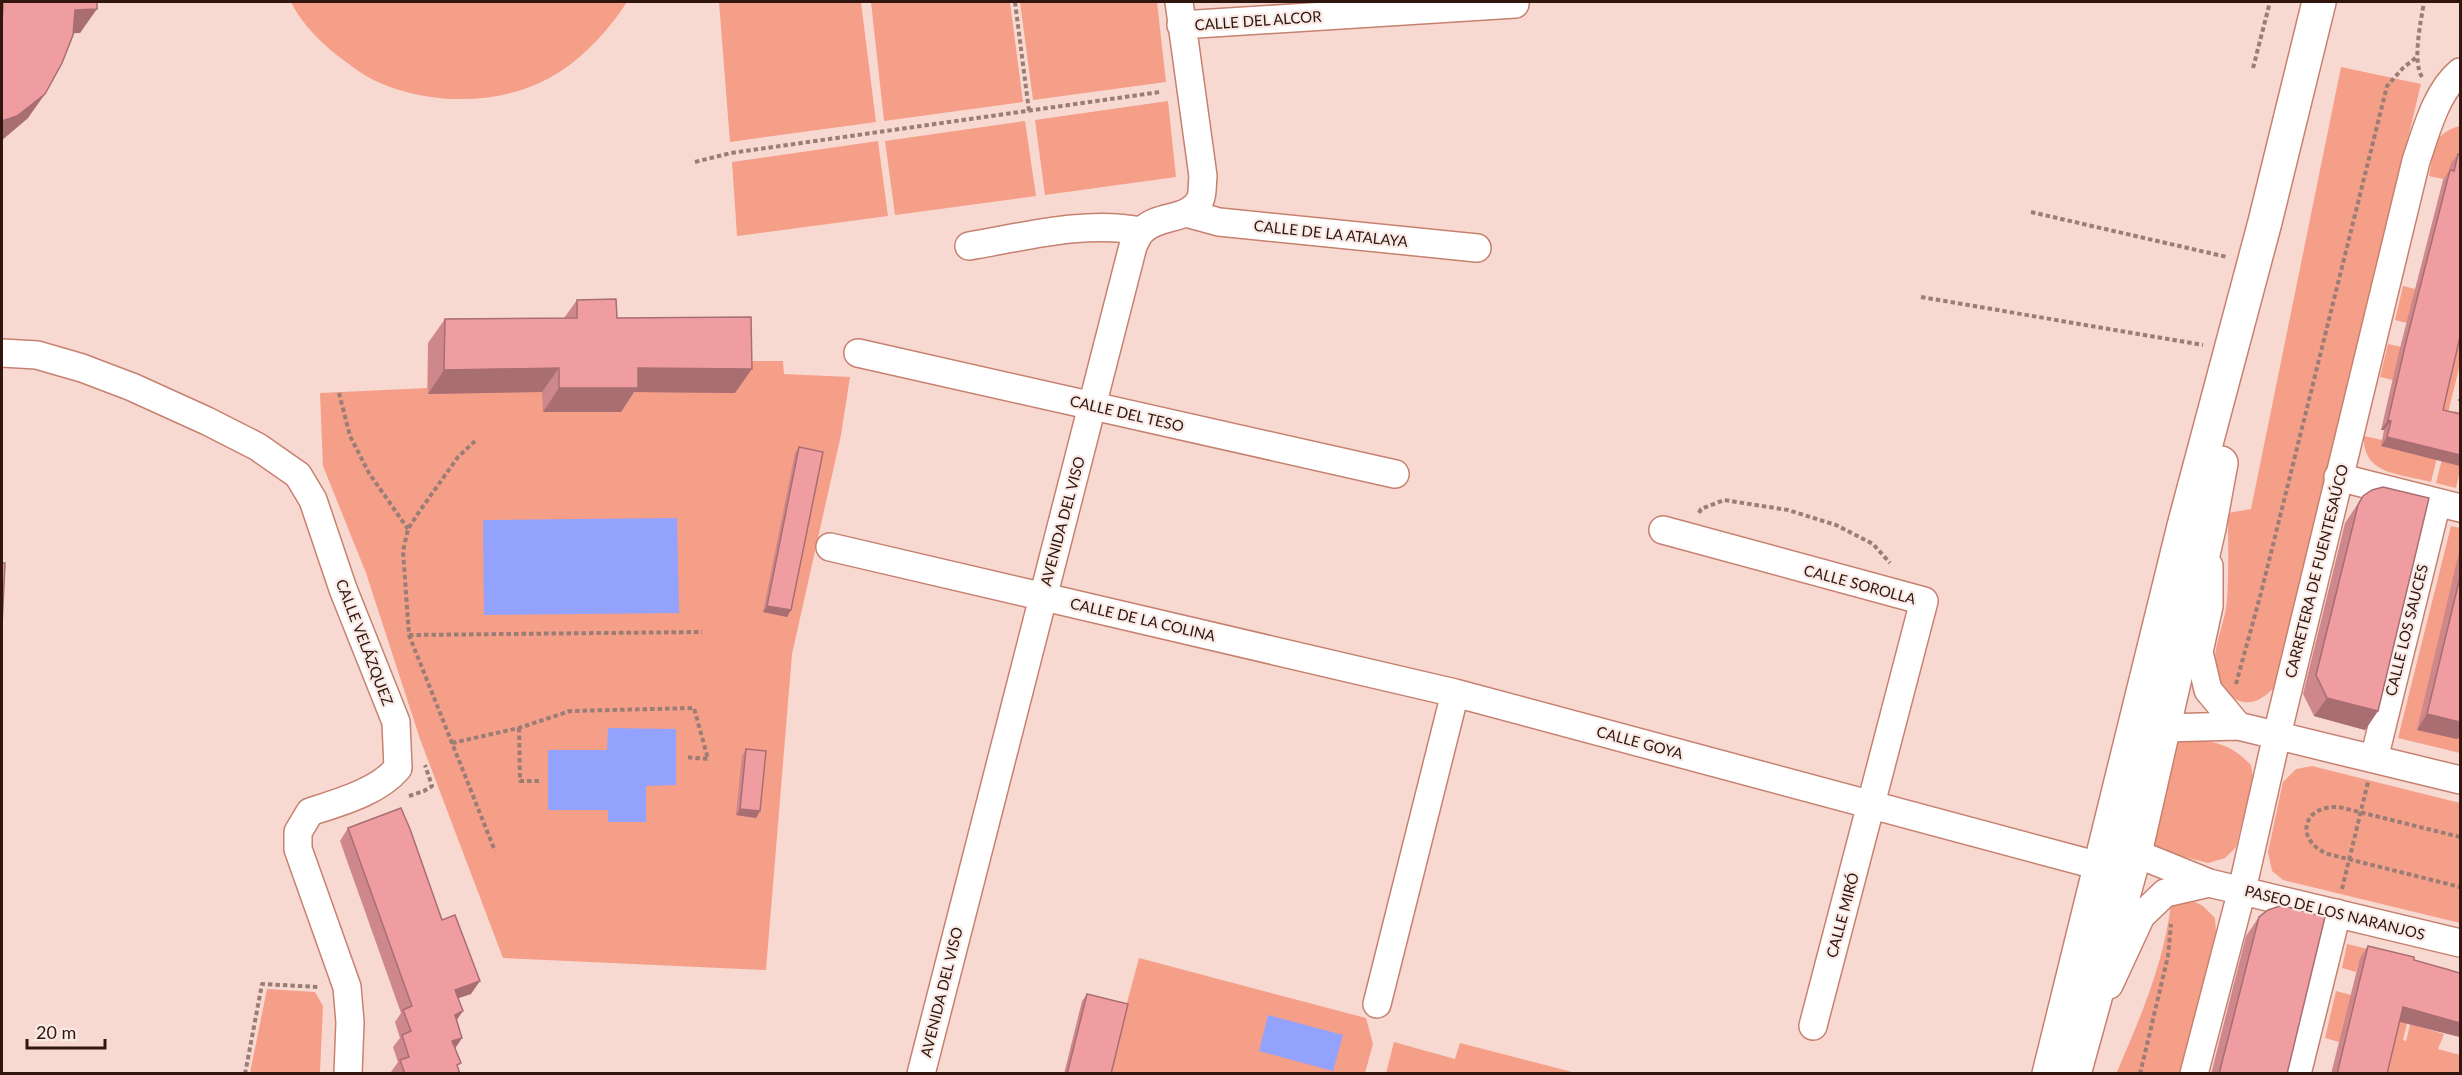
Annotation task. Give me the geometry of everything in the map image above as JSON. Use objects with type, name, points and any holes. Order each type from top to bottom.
[{"type":"main road","points":[[2074,1074],[2135,853],[2126,830],[2148,733],[2162,616],[2265,222],[2319,2]]},
{"type":"main road","points":[[2049,1074],[2101,861],[2148,733],[2209,528],[2265,222]]},
{"type":"main road","points":[[2101,861],[2110,875],[2106,893],[2110,946]]},
{"type":"street","name":"CALLE DEL ALCOR","points":[[1180,13],[1515,4]]},
{"type":"street","points":[[969,246],[1080,229],[1121,228],[1141,231],[1163,218],[1186,213],[1200,200],[1203,176],[1180,13]]},
{"type":"street","name":"CARRETERA DE FUENTESAÚCO","points":[[2194,1074],[2242,890],[2338,477],[2416,162],[2429,123],[2455,80]]},
{"type":"street","name":"CALLE DE LA ATALAYA","points":[[1186,213],[1219,222],[1478,248]]},
{"type":"street","name":"AVENIDA DEL VISO","points":[[921,1074],[1133,246],[1141,231]]},
{"type":"street","name":"CALLE DEL TESO","points":[[858,352],[1395,474]]},
{"type":"street","name":"CALLE VELÁZQUEZ","points":[[2,353],[37,355],[82,368],[132,387],[207,421],[258,447],[298,475],[313,500],[343,589],[396,722],[397,734],[398,768],[388,781],[338,803],[310,812],[298,832],[298,849],[347,987],[350,1022],[348,1074]]},
{"type":"street","points":[[2338,477],[2449,505]]},
{"type":"street","name":"CALLE LOS SAUCES","points":[[2372,768],[2449,505]]},
{"type":"street","points":[[2209,528],[2209,606],[2199,652],[2208,690],[2233,720]]},
{"type":"street","name":"CALLE SOROLLA","points":[[1664,530],[1924,601],[1871,803]]},
{"type":"street","name":"CALLE DE LA COLINA","points":[[830,547],[1455,693]]},
{"type":"street","points":[[1377,1004],[1455,693]]},
{"type":"street","name":"CALLE GOYA","points":[[1455,693],[2088,863],[2135,853]]},
{"type":"street","points":[[2148,733],[2233,720],[2372,768],[2460,780]]},
{"type":"street","name":"CALLE MIRÓ","points":[[1813,1026],[1871,803]]},
{"type":"street","name":"PASEO DE LOS NARANJOS","points":[[2135,853],[2209,883],[2460,943]]},
{"type":"street","name":"PASEO DE LOS NARANJOS","points":[[2087,1032],[2141,916],[2165,893],[2209,883]]},
{"type":"street","points":[[2297,1074],[2337,913]]},
{"type":"path","points":[[1016,2],[1029,111]]},
{"type":"path","points":[[2253,68],[2270,2]]},
{"type":"path","points":[[2424,2],[2418,56],[2421,76],[2455,80]]},
{"type":"path","points":[[2233,720],[2261,593],[2387,86],[2403,68],[2418,56]]},
{"type":"path","points":[[695,162],[731,153],[1160,92]]},
{"type":"path","points":[[2031,212],[2223,255],[2253,268]]},
{"type":"path","points":[[1921,297],[2231,350]]},
{"type":"path","points":[[339,393],[350,436],[369,473],[408,529]]},
{"type":"path","points":[[475,441],[458,457],[408,529],[403,551],[409,635],[495,851]]},
{"type":"path","points":[[1689,537],[1701,509],[1724,500],[1788,510],[1836,525],[1873,544],[1897,570],[1905,596]]},
{"type":"path","points":[[409,635],[702,632]]},
{"type":"path","points":[[452,743],[519,728],[570,711],[694,708],[708,759],[685,757]]},
{"type":"path","points":[[519,728],[520,781],[541,781]]},
{"type":"path","points":[[397,734],[413,735],[432,786],[402,798]]},
{"type":"path","points":[[2337,913],[2372,768]]},
{"type":"path","points":[[2460,837],[2328,807],[2319,809],[2311,815],[2307,825],[2308,840],[2316,849],[2349,860],[2460,887]]},
{"type":"path","points":[[2140,1074],[2168,956],[2174,891]]},
{"type":"path","points":[[245,1074],[262,984],[320,987]]},
{"type":"shaded area","points":[[291,2],[627,2],[606,31],[589,48],[571,64],[542,82],[498,96],[451,99],[406,92],[365,75],[322,42],[301,19]]},
{"type":"shaded area","points":[[719,2],[861,2],[876,122],[730,142]]},
{"type":"shaded area","points":[[871,2],[1010,2],[1023,102],[884,121]]},
{"type":"shaded area","points":[[1020,2],[1157,2],[1166,82],[1033,100]]},
{"type":"shaded area","points":[[2341,67],[2421,84],[2276,686],[2254,702],[2243,702],[2232,698],[2224,690],[2215,664],[2215,653],[2227,600],[2228,513],[2251,509]]},
{"type":"shaded area","points":[[1168,101],[1176,177],[1045,195],[1035,120]]},
{"type":"shaded area","points":[[1025,121],[1036,196],[895,215],[885,141]]},
{"type":"shaded area","points":[[2460,126],[2460,165],[2447,180],[2429,176],[2439,138],[2451,129]]},
{"type":"shaded area","points":[[878,141],[888,216],[737,236],[732,162]]},
{"type":"shaded area","points":[[2403,286],[2420,290],[2411,324],[2395,320]]},
{"type":"shaded area","points":[[2460,317],[2460,364],[2431,482],[2396,474],[2376,466],[2369,459],[2365,449],[2364,436],[2382,440]]},
{"type":"shaded area","points":[[559,342],[734,361],[783,361],[784,374],[850,377],[841,435],[792,654],[766,970],[503,958],[420,739],[366,573],[323,466],[320,393],[427,388],[428,343]]},
{"type":"shaded area","points":[[2388,344],[2406,348],[2397,381],[2380,377]]},
{"type":"shaded area","points":[[2454,411],[2460,412],[2460,470],[2456,488],[2436,483]]},
{"type":"shaded area","points":[[2451,526],[2460,528],[2460,753],[2398,738]]},
{"type":"shaded area","points":[[2178,737],[2226,746],[2251,765],[2253,778],[2236,847],[2225,858],[2208,863],[2153,849]]},
{"type":"shaded area","points":[[2312,766],[2460,803],[2460,923],[2283,880],[2272,871],[2268,852],[2283,782],[2296,769]]},
{"type":"shaded area","points":[[2195,902],[2203,906],[2215,918],[2216,932],[2180,1073],[2116,1074],[2157,969],[2171,904]]},
{"type":"shaded area","points":[[2347,944],[2422,962],[2403,1040],[2406,1041],[2425,963],[2450,969],[2445,984],[2433,981],[2420,1027],[2444,1034],[2438,1049],[2460,1055],[2460,1073],[2381,1073],[2339,1042],[2325,1038],[2336,991],[2351,995],[2360,958],[2356,972],[2342,968]]},
{"type":"shaded area","points":[[1139,958],[1366,1018],[1373,1044],[1365,1073],[1108,1074]]},
{"type":"shaded area","points":[[267,989],[315,992],[323,1006],[320,1073],[250,1073]]},
{"type":"shaded area","points":[[1394,1042],[1455,1059],[1460,1043],[1576,1073],[1386,1073]]},
{"type":"water","points":[[677,518],[679,613],[484,615],[483,520]]},
{"type":"water","points":[[608,728],[676,729],[676,785],[646,786],[646,822],[608,822],[608,810],[548,810],[548,750],[607,750]]},
{"type":"water","points":[[1268,1015],[1343,1035],[1333,1071],[1259,1051]]},
{"type":"building","points":[[3,2],[97,2],[97,9],[75,10],[73,35],[62,63],[45,94],[17,116],[2,121],[2,23]]},
{"type":"building","points":[[2458,154],[2460,154],[2460,337],[2443,410],[2460,414],[2460,455],[2387,437],[2391,421],[2388,420],[2406,342],[2450,170],[2454,171]]},
{"type":"building","points":[[616,299],[617,318],[751,317],[752,369],[638,368],[638,388],[559,388],[559,368],[444,370],[445,319],[577,318],[577,300]]},
{"type":"building","points":[[799,447],[823,452],[791,610],[767,606]]},
{"type":"building","points":[[2383,487],[2429,498],[2378,711],[2327,698],[2316,675],[2358,505],[2363,496]]},
{"type":"building","points":[[2,563],[5,563],[2,626]]},
{"type":"building","points":[[2460,577],[2460,722],[2427,714]]},
{"type":"building","points":[[746,749],[766,751],[760,811],[740,809]]},
{"type":"building","points":[[401,808],[442,920],[455,915],[480,981],[455,990],[463,1011],[455,1015],[462,1038],[452,1041],[461,1063],[457,1065],[460,1074],[405,1074],[400,1060],[409,1057],[402,1035],[411,1031],[403,1010],[412,1006],[348,828]]},
{"type":"building","points":[[2280,906],[2325,917],[2287,1074],[2219,1074],[2259,917],[2268,910]]},
{"type":"building","points":[[2368,946],[2414,957],[2414,960],[2460,973],[2460,1023],[2403,1007],[2387,1074],[2337,1074]]},
{"type":"building","points":[[1087,994],[1128,1004],[1111,1074],[1067,1074]]}]
